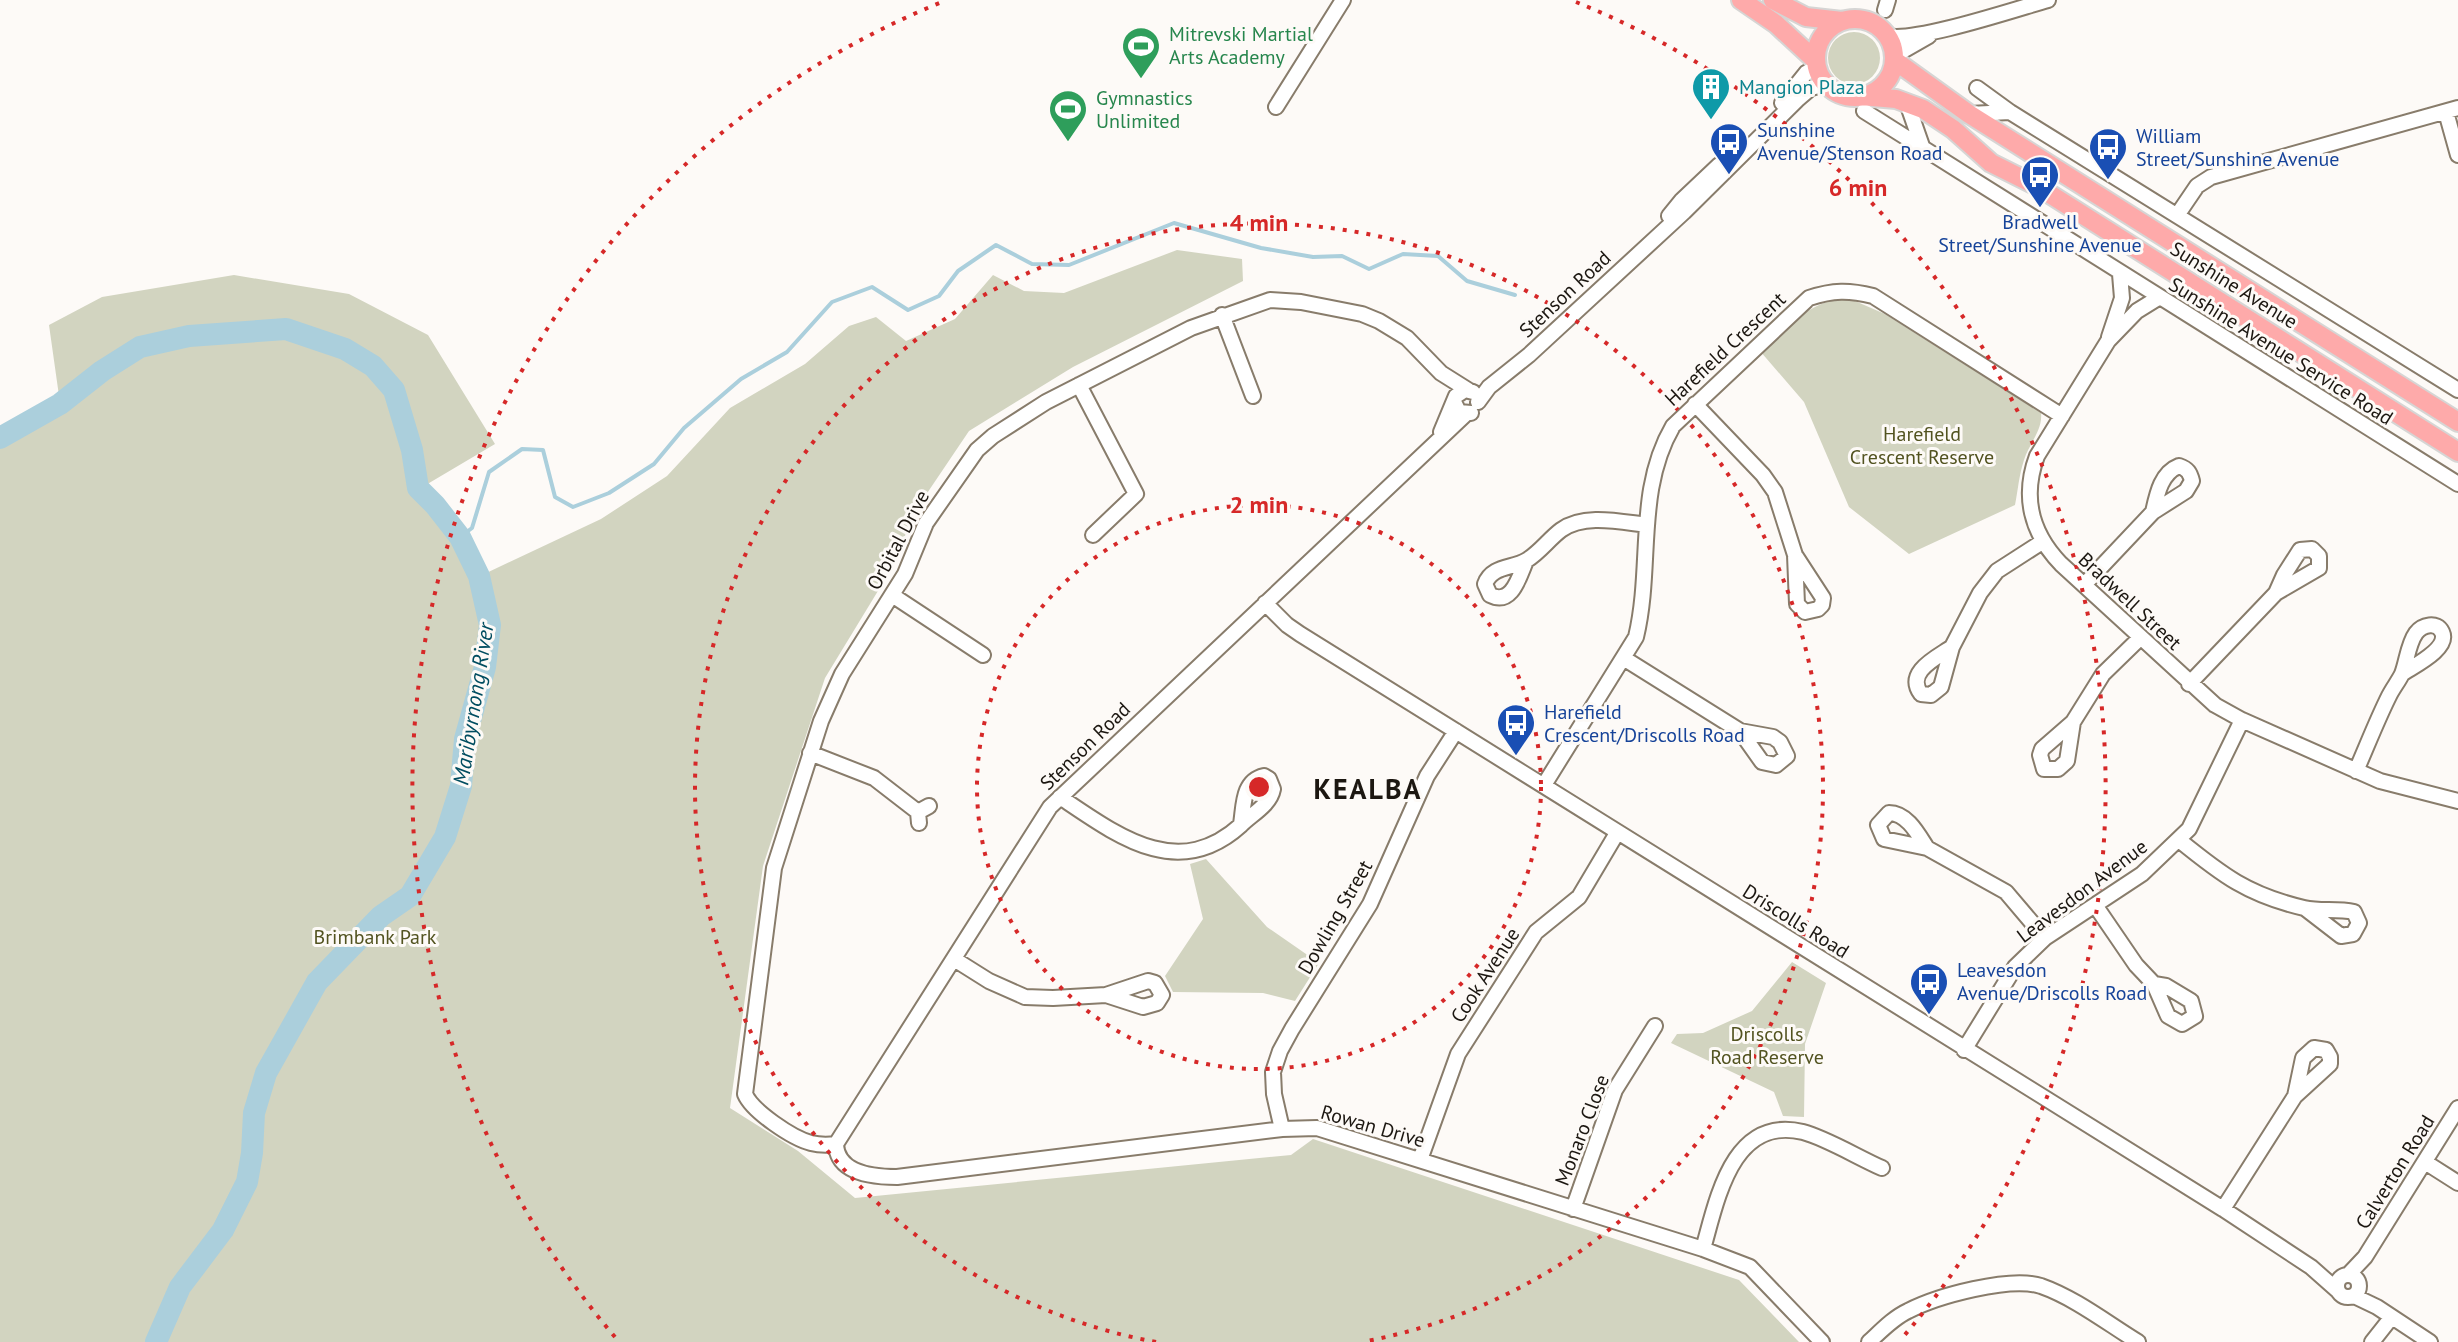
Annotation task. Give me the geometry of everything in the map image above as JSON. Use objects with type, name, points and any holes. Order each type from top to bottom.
[{"type":"main road","points":[[1741,0],[1776,24],[1838,93],[1863,104],[1889,77],[1894,58],[1887,36],[1870,22],[1806,17],[1773,0]]},
{"type":"main road","points":[[1820,70],[1817,50],[1825,33],[1842,21]]},
{"type":"main road","name":"Sunshine Avenue","points":[[1894,58],[1969,114],[2458,422]]},
{"type":"main road","name":"Sunshine Avenue","points":[[1863,104],[1907,103],[1923,109],[1953,129],[1991,163],[2037,186],[2458,452]]},
{"type":"street","points":[[1276,107],[1343,0]]},
{"type":"street","points":[[1887,36],[1907,36],[1944,29],[2048,0]]},
{"type":"street","points":[[1894,58],[1944,29]]},
{"type":"street","name":"Stenson Road","points":[[1472,394],[1506,374],[1684,212],[1811,88],[1820,70]]},
{"type":"street","points":[[1977,88],[2010,112],[2458,390]]},
{"type":"street","points":[[1907,103],[1922,146]]},
{"type":"street","name":"Sunshine Avenue Service Road","points":[[1863,104],[1922,146],[2120,274],[2458,484]]},
{"type":"street","points":[[2178,214],[2197,186],[2211,177],[2452,110],[2458,155]]},
{"type":"street","points":[[1969,114],[2010,112]]},
{"type":"street","points":[[2108,341],[2122,298],[2120,274]]},
{"type":"street","name":"Harefield Crescent","points":[[1544,785],[1636,637],[1642,610],[1648,503],[1659,450],[1673,426],[1809,298],[1831,291],[1852,291],[1873,296],[2062,416]]},
{"type":"street","name":"Bradwell Street","points":[[2158,298],[2137,311],[2108,341],[2041,448],[2031,478],[2031,513],[2042,542],[2140,638],[2215,705],[2380,781],[2458,801]]},
{"type":"street","name":"Orbital Drive","points":[[836,1144],[805,1141],[754,1110],[745,1094],[774,868],[821,721],[842,674],[905,574],[926,523],[977,450],[1016,421],[1079,385],[1191,328],[1270,300],[1362,314],[1407,338],[1441,373],[1472,394]]},
{"type":"street","points":[[1222,315],[1253,396]]},
{"type":"street","name":"Orbital Drive","points":[[1441,373],[1454,401]]},
{"type":"street","points":[[1079,385],[1136,494],[1093,535]]},
{"type":"street","points":[[1458,393],[1472,394],[1473,412],[1466,414],[1456,409],[1454,401],[1458,393]]},
{"type":"street","name":"Stenson Road","points":[[1438,439],[1454,401]]},
{"type":"street","points":[[1695,404],[1763,475],[1775,492],[1795,555]]},
{"type":"street","name":"Stenson Road","points":[[836,1144],[1042,818],[1060,797],[1466,414]]},
{"type":"street","points":[[2084,585],[2153,512]]},
{"type":"street","points":[[1526,561],[1563,528],[1580,522],[1647,525]]},
{"type":"street","points":[[1952,647],[1980,593],[1997,571],[2042,542]]},
{"type":"street","points":[[2189,684],[2276,593]]},
{"type":"street","points":[[892,595],[983,655]]},
{"type":"street","name":"Driscolls Road","points":[[1265,603],[1287,625],[2311,1267],[2349,1284],[2391,1318],[2430,1342]]},
{"type":"street","points":[[2073,722],[2103,674],[2140,638]]},
{"type":"street","points":[[1625,659],[1740,731]]},
{"type":"street","points":[[2356,771],[2389,695],[2402,674]]},
{"type":"street","name":"Leavesdon Avenue","points":[[1964,1050],[2015,967],[2045,938],[2142,874],[2189,829],[2242,720]]},
{"type":"street","name":"Dowling Street","points":[[1282,1129],[1274,1094],[1273,1072],[1280,1051],[1370,904],[1427,776],[1456,731]]},
{"type":"street","points":[[810,753],[867,774],[922,814]]},
{"type":"street","points":[[1060,797],[1128,840],[1152,850],[1200,850],[1222,841],[1241,824]]},
{"type":"street","name":"Cook Avenue","points":[[1420,1160],[1458,1054],[1536,932],[1579,897],[1617,833]]},
{"type":"street","points":[[2179,840],[2230,880],[2249,890],[2306,909]]},
{"type":"street","points":[[1927,848],[2006,892],[2045,938]]},
{"type":"street","points":[[2095,905],[2136,965],[2154,984]]},
{"type":"street","points":[[954,959],[989,981],[1025,997],[1106,995]]},
{"type":"street","name":"Monaro Close","points":[[1573,1209],[1615,1090],[1655,1026]]},
{"type":"street","points":[[2223,1209],[2295,1096]]},
{"type":"street","name":"Calverton Road","points":[[2349,1284],[2458,1108]]},
{"type":"street","name":"Rowan Drive","points":[[836,1144],[839,1157],[854,1170],[869,1175],[897,1177],[1282,1129],[1317,1128],[1703,1249],[1750,1267],[1822,1342]]},
{"type":"street","points":[[1703,1249],[1729,1168],[1747,1144],[1762,1135],[1777,1131],[1805,1132],[1882,1168]]},
{"type":"street","points":[[2425,1162],[2458,1183]]},
{"type":"street","points":[[1869,1342],[1907,1311],[1985,1286],[2014,1282],[2037,1284],[2058,1292],[2138,1342]]},
{"type":"street","points":[[2372,1342],[2391,1318]]},
{"type":"green space","points":[[1854,32],[1872,40],[1880,58],[1872,76],[1854,84],[1836,76],[1828,58],[1836,40]]},
{"type":"green space","name":"Brimbank Park","points":[[1177,250],[1242,259],[1243,281],[1073,367],[969,431],[911,517],[898,558],[825,678],[763,866],[730,1108],[798,1151],[855,1198],[1291,1155],[1313,1139],[1739,1280],[1799,1342],[0,1342],[0,438],[60,403],[49,325],[102,297],[234,275],[349,294],[428,335],[495,444],[419,489],[460,537],[480,576],[601,519],[667,476],[730,408],[805,364],[849,326],[876,317],[906,341],[955,319],[993,275],[1024,291],[1064,293]]},
{"type":"green space","name":"Harefield Crescent Reserve","points":[[1848,298],[1885,314],[2041,413],[2038,431],[2022,466],[2015,505],[1909,554],[1849,507],[1804,402],[1760,351],[1810,309]]},
{"type":"green space","points":[[1206,859],[1267,927],[1319,963],[1295,1001],[1263,993],[1173,992],[1165,976],[1203,919],[1190,864]]},
{"type":"green space","name":"Driscolls Road Reserve","points":[[1792,962],[1826,983],[1805,1044],[1804,1117],[1783,1116],[1774,1092],[1671,1043],[1677,1034],[1703,1033],[1752,1011]]},
{"type":"waterway","points":[[460,537],[472,528],[489,472],[522,449],[543,450],[555,497],[573,507],[609,493],[654,464],[684,428],[741,379],[787,352],[832,302],[872,287],[908,310],[939,296],[958,271],[996,245],[1032,264],[1069,265],[1174,223],[1261,248],[1313,257],[1342,256],[1369,269],[1403,254],[1438,256],[1467,281],[1515,295]]},
{"type":"waterway","name":"Maribyrnong River","points":[[0,438],[60,404],[102,371],[140,347],[189,336],[286,329],[345,349],[373,366],[394,390],[412,450],[418,488],[460,537],[479,576],[490,625],[485,667],[465,739],[461,786],[445,837],[410,896],[381,916],[317,982],[266,1073],[254,1113],[247,1182],[223,1230],[180,1287],[156,1342]]},
{"type":"place","name":"Mitrevski Martial Arts Academy","points":[[1141,80]]},
{"type":"place","name":"Mangion Plaza","points":[[1711,121]]},
{"type":"place","name":"Gymnastics Unlimited","points":[[1068,143]]},
{"type":"place","name":"Sunshine Avenue/Stenson Road","points":[[1729,176]]},
{"type":"place","name":"William Street/Sunshine Avenue","points":[[2108,181]]},
{"type":"place","name":"Bradwell Street/Sunshine Avenue","points":[[2040,209]]},
{"type":"place","name":"Harefield Crescent/Driscolls Road","points":[[1516,757]]},
{"type":"place","name":"Leavesdon Avenue/Driscolls Road","points":[[1929,1016]]},
{"type":"district","name":"KEALBA","points":[[1368,788]]}]
